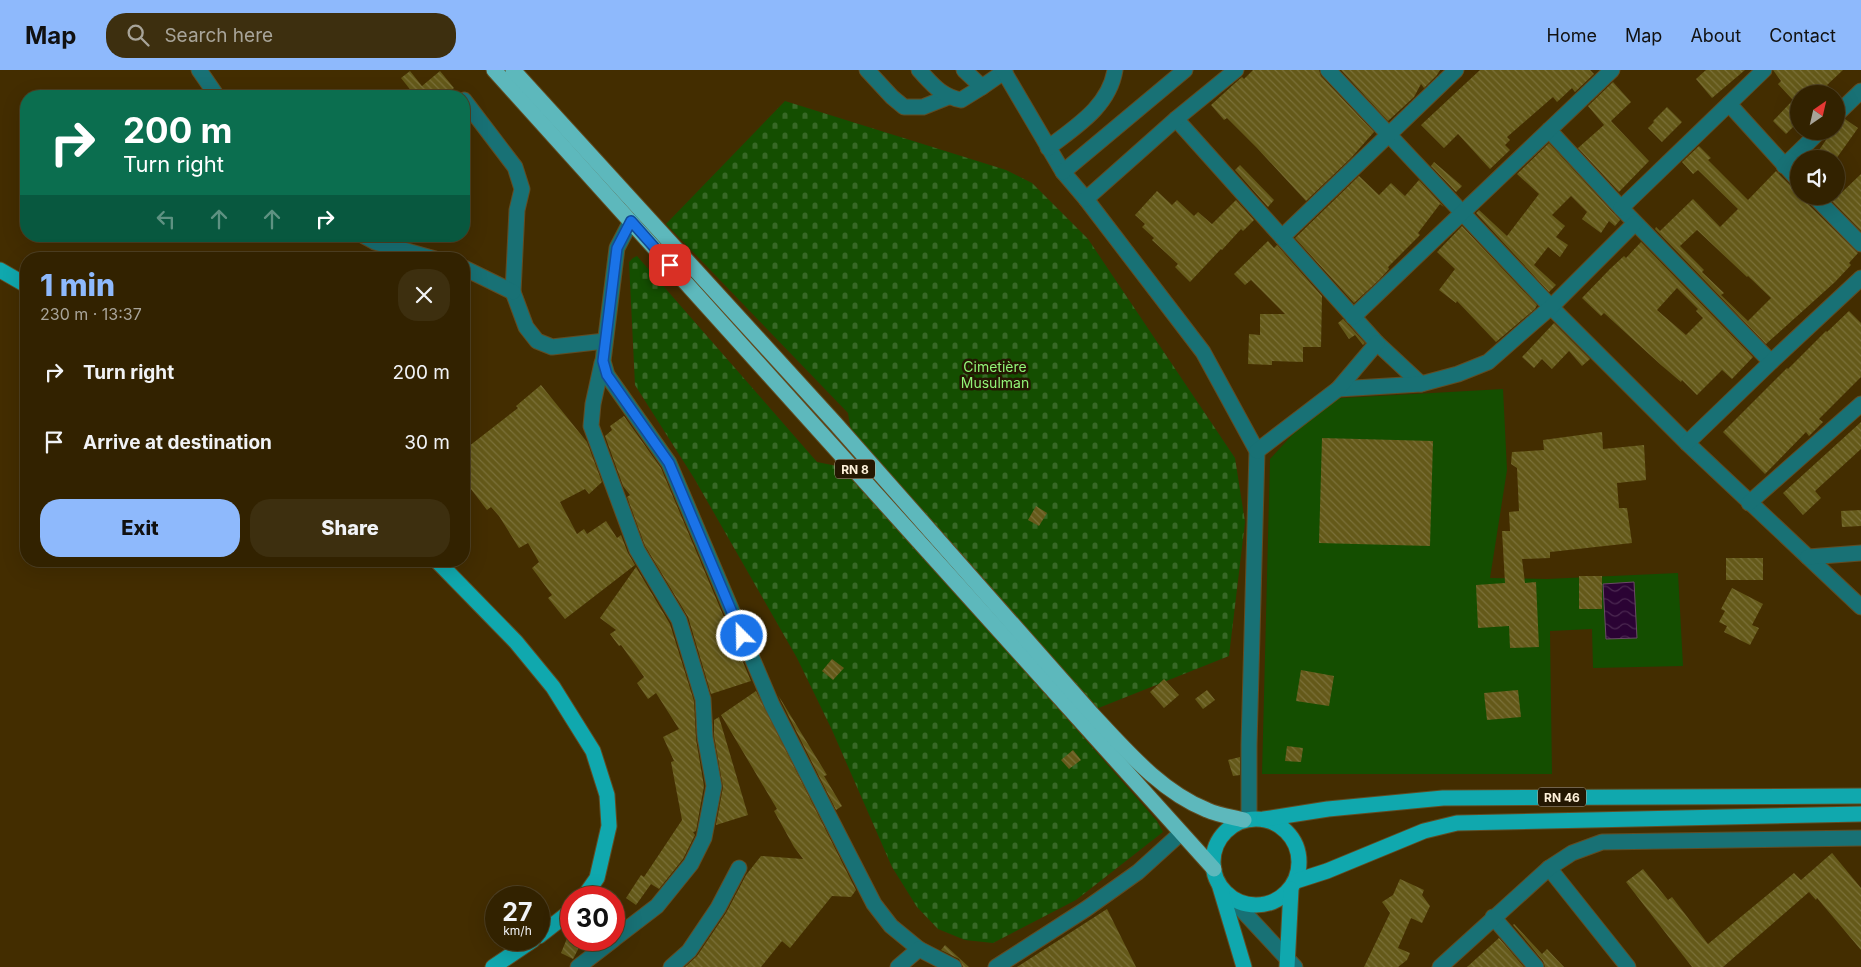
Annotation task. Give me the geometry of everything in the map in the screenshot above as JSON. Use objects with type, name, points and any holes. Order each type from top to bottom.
[{"type":"highway","name":"RN 8","points":[[494,70],[1214,869]]},
{"type":"highway","name":"RN 8","points":[[515,71],[835,423],[1092,714],[1128,752],[1156,778],[1183,797],[1207,810],[1252,820]]},
{"type":"main road","points":[[0,270],[20,282]]},
{"type":"main road","points":[[443,567],[516,642],[553,687],[592,751],[607,794],[609,826],[597,878],[591,886]]},
{"type":"main road","name":"RN 46","points":[[1252,820],[1328,809],[1443,798],[1861,796]]},
{"type":"main road","name":"RN 46","points":[[1294,885],[1424,831],[1457,823],[1861,814]]},
{"type":"main road","points":[[1244,967],[1223,890],[1214,869],[1214,852],[1225,832],[1234,825],[1252,820],[1277,824],[1295,842],[1300,855],[1300,868],[1294,885],[1290,964]]},
{"type":"main road","points":[[1223,890],[1239,902],[1253,906],[1281,899],[1294,885]]},
{"type":"main road","points":[[550,927],[560,920]]},
{"type":"main road","points":[[493,967],[517,951]]},
{"type":"street","points":[[199,70],[213,90]]},
{"type":"street","points":[[867,70],[904,107],[923,107],[948,97]]},
{"type":"street","points":[[919,70],[936,88],[948,97],[961,100],[1004,71],[1063,172],[1204,352],[1257,451],[1249,745],[1252,820]]},
{"type":"street","points":[[964,70],[982,87]]},
{"type":"street","points":[[1048,148],[1087,118],[1106,96],[1114,70]]},
{"type":"street","points":[[1063,172],[1185,70]]},
{"type":"street","points":[[1086,199],[1176,119],[1236,70]]},
{"type":"street","points":[[1328,70],[1551,307],[1687,443],[1861,607]]},
{"type":"street","points":[[1282,237],[1456,70]]},
{"type":"street","points":[[1353,317],[1612,70]]},
{"type":"street","points":[[1621,208],[1729,104],[1757,72]]},
{"type":"street","points":[[1845,106],[1861,91]]},
{"type":"street","points":[[1729,104],[1790,172]]},
{"type":"street","points":[[470,108],[515,167],[522,189],[516,210],[513,292],[526,327],[536,341],[552,347],[605,341]]},
{"type":"street","points":[[1176,119],[1377,344],[1421,384]]},
{"type":"street","points":[[1548,130],[1771,362]]},
{"type":"street","points":[[1784,166],[1811,140]]},
{"type":"street","points":[[1823,205],[1861,244]]},
{"type":"street","points":[[625,931],[657,906],[691,864],[704,838],[714,786],[705,737],[702,699],[678,620],[637,550],[591,426],[593,404],[603,361],[617,248],[631,221]]},
{"type":"street","points":[[1338,389],[1421,384],[1458,374],[1488,362],[1551,307],[1635,222]]},
{"type":"street","points":[[375,242],[410,252]]},
{"type":"street","points":[[470,271],[513,292]]},
{"type":"street","points":[[1687,443],[1861,278]]},
{"type":"street","points":[[1257,451],[1338,389],[1377,344]]},
{"type":"street","points":[[603,361],[607,375],[669,463],[772,705],[874,904],[891,926],[919,949],[954,967]]},
{"type":"street","points":[[1749,503],[1861,404]]},
{"type":"street","points":[[1808,557],[1861,553]]},
{"type":"street","points":[[996,967],[1086,909],[1138,872],[1181,833]]},
{"type":"street","points":[[1440,967],[1549,868],[1572,853],[1602,842],[1861,838]]},
{"type":"street","points":[[670,967],[689,951],[718,908],[739,868]]},
{"type":"street","points":[[1549,868],[1628,967]]},
{"type":"street","points":[[1223,890],[1290,964]]},
{"type":"street","points":[[1493,917],[1536,967]]},
{"type":"street","points":[[898,967],[919,949]]},
{"type":"street","points":[[578,967],[599,951]]},
{"type":"green space","name":"Cimetière Musulman","points":[[785,101],[1006,170],[1032,183],[1088,239],[1235,458],[1245,522],[1229,656],[1096,709],[853,444],[848,413],[666,224]]},
{"type":"green space","points":[[637,256],[817,462],[847,468],[1157,821],[1163,832],[1076,900],[993,943],[965,940],[938,929],[917,907],[892,867],[832,730],[797,658],[694,478],[635,385],[629,262]]},
{"type":"green space","points":[[1503,389],[1507,470],[1490,578],[1547,579],[1678,573],[1683,666],[1593,668],[1592,629],[1550,631],[1552,774],[1262,774],[1270,459],[1325,399]]},
{"type":"water","points":[[1634,582],[1637,638],[1606,639],[1603,584]]},
{"type":"building","points":[[1253,70],[1319,70],[1321,76],[1374,132],[1351,158],[1306,201],[1257,148],[1227,118],[1224,120],[1211,105],[1242,77],[1244,79]]},
{"type":"building","points":[[1341,70],[1440,70],[1424,88],[1421,84],[1414,97],[1388,121]]},
{"type":"building","points":[[1480,70],[1590,70],[1594,74],[1575,92],[1572,88],[1557,102],[1553,97],[1507,137],[1510,140],[1505,145],[1510,150],[1490,169],[1458,134],[1444,148],[1421,125]]},
{"type":"building","points":[[1706,70],[1745,70],[1712,98],[1696,79]]},
{"type":"building","points":[[1773,70],[1843,70],[1827,85],[1790,85],[1790,97],[1778,84],[1781,81]]},
{"type":"building","points":[[410,71],[422,86],[440,71],[454,88],[452,90],[411,90],[401,78]]},
{"type":"building","points":[[1613,82],[1631,102],[1611,121],[1649,161],[1619,192],[1578,148],[1604,125],[1588,106]]},
{"type":"building","points":[[1790,103],[1790,130],[1786,134],[1773,121]]},
{"type":"building","points":[[1667,107],[1682,122],[1662,142],[1648,128]]},
{"type":"building","points":[[1845,119],[1858,128],[1842,150],[1819,150],[1826,140],[1845,140]]},
{"type":"building","points":[[1549,143],[1620,220],[1615,226],[1609,221],[1601,233],[1582,219],[1587,212],[1571,196],[1552,215],[1565,226],[1556,237],[1568,245],[1560,257],[1548,247],[1534,265],[1556,285],[1549,292],[1476,213],[1479,210],[1507,236],[1539,194],[1517,174]]},
{"type":"building","points":[[1699,146],[1711,158],[1708,160],[1748,200],[1776,171],[1790,185],[1790,205],[1809,205],[1858,253],[1849,263],[1851,265],[1835,282],[1766,344],[1655,229],[1656,227],[1660,231],[1693,199],[1720,227],[1738,209],[1698,170],[1693,174],[1682,162]],"holes":[[[1697,230],[1771,298],[1748,321],[1721,295],[1724,293],[1702,272],[1704,270],[1680,246]]]},
{"type":"building","points":[[1434,162],[1462,186],[1456,192],[1431,166]]},
{"type":"building","points":[[1240,165],[1274,200],[1268,207],[1235,170]]},
{"type":"building","points":[[1861,174],[1861,231],[1836,205],[1845,205],[1845,189]]},
{"type":"building","points":[[1359,176],[1379,195],[1391,183],[1405,196],[1419,180],[1444,207],[1440,204],[1418,233],[1420,235],[1388,267],[1389,269],[1379,280],[1354,303],[1295,238]]},
{"type":"building","points":[[1157,191],[1172,205],[1177,200],[1194,216],[1198,212],[1212,224],[1236,200],[1254,220],[1243,231],[1241,229],[1190,282],[1175,267],[1178,264],[1152,240],[1154,238],[1142,227],[1145,224],[1135,215]]},
{"type":"building","points":[[1462,226],[1537,305],[1535,309],[1496,342],[1457,301],[1456,303],[1439,290],[1455,269],[1437,252]]},
{"type":"building","points":[[1268,241],[1274,248],[1277,245],[1322,296],[1321,347],[1303,347],[1303,362],[1272,361],[1272,365],[1248,364],[1249,334],[1260,335],[1260,314],[1285,314],[1251,280],[1245,285],[1234,274]]},
{"type":"building","points":[[1641,242],[1753,357],[1732,379],[1722,370],[1697,395],[1604,313],[1601,316],[1582,298],[1624,256],[1626,258]],"holes":[[[1677,288],[1698,309],[1696,311],[1703,318],[1686,335],[1657,310]]]},
{"type":"building","points":[[1849,311],[1861,323],[1861,377],[1819,419],[1823,422],[1809,436],[1806,432],[1765,474],[1723,432],[1787,368]]},
{"type":"building","points":[[1343,319],[1365,343],[1363,345],[1355,335],[1349,339],[1338,323]]},
{"type":"building","points":[[1554,323],[1590,359],[1582,366],[1569,351],[1552,369],[1542,359],[1534,368],[1522,357]]},
{"type":"building","points":[[541,385],[587,442],[602,482],[589,494],[585,489],[560,502],[577,534],[584,529],[587,534],[606,521],[617,538],[621,535],[635,565],[565,619],[548,598],[552,595],[532,568],[539,562],[528,543],[519,548],[499,516],[491,507],[487,510],[470,488],[470,445],[518,408],[516,406]]},
{"type":"building","points":[[624,416],[661,468],[751,681],[711,694],[688,617],[645,546],[627,497],[630,495],[623,486],[605,436],[612,430],[610,426]]},
{"type":"building","points":[[1861,422],[1861,449],[1815,491],[1821,498],[1803,515],[1783,493]]},
{"type":"building","points":[[1602,432],[1603,449],[1644,445],[1646,480],[1617,483],[1619,508],[1627,508],[1632,543],[1550,552],[1550,558],[1522,559],[1525,583],[1536,582],[1539,647],[1510,648],[1509,626],[1478,628],[1476,585],[1505,583],[1502,531],[1510,531],[1509,512],[1519,511],[1517,468],[1511,464],[1512,452],[1544,450],[1543,440]]},
{"type":"building","points":[[1322,438],[1433,441],[1430,546],[1319,543]]},
{"type":"building","points":[[1036,506],[1047,513],[1039,526],[1028,520]]},
{"type":"building","points":[[1861,510],[1861,526],[1842,527],[1841,511]]},
{"type":"building","points":[[1726,558],[1763,558],[1763,580],[1726,580]]},
{"type":"building","points":[[636,567],[670,624],[694,701],[696,739],[704,786],[696,831],[693,832],[695,835],[683,859],[659,889],[651,884],[636,905],[626,898],[641,875],[644,877],[682,820],[671,762],[674,761],[663,737],[679,729],[656,693],[648,699],[637,683],[644,677],[621,645],[619,646],[610,634],[616,630],[600,618]]},
{"type":"building","points":[[1579,576],[1602,576],[1602,609],[1579,609]]},
{"type":"building","points":[[1732,588],[1763,604],[1752,625],[1759,628],[1750,645],[1724,632],[1727,626],[1719,622],[1725,611],[1721,609]]},
{"type":"building","points":[[832,659],[844,668],[833,680],[822,671]]},
{"type":"building","points":[[1301,670],[1334,676],[1329,706],[1296,701]]},
{"type":"building","points":[[1164,679],[1179,695],[1164,708],[1150,692]]},
{"type":"building","points":[[1207,690],[1215,700],[1203,709],[1195,699]]},
{"type":"building","points":[[1518,690],[1521,717],[1487,720],[1484,693]]},
{"type":"building","points":[[756,691],[856,890],[851,897],[832,896],[790,948],[782,941],[761,967],[685,967],[697,956],[726,913],[746,875],[761,856],[803,859],[774,811],[777,809],[721,715]]},
{"type":"building","points":[[778,695],[827,775],[824,776],[842,806],[836,810]]},
{"type":"building","points":[[719,717],[748,815],[716,825],[723,787],[714,736],[714,720]]},
{"type":"building","points":[[1287,746],[1303,748],[1301,762],[1285,761]]},
{"type":"building","points":[[1073,750],[1081,760],[1069,769],[1061,760]]},
{"type":"building","points":[[1240,757],[1240,775],[1233,776],[1228,760]]},
{"type":"building","points":[[1832,853],[1861,888],[1861,950],[1817,898],[1816,900],[1809,892],[1723,967],[1692,967],[1626,882],[1643,869],[1668,900],[1672,897],[1708,944],[1794,873],[1801,880]]},
{"type":"building","points":[[1400,879],[1424,890],[1422,895],[1430,906],[1422,923],[1411,918],[1398,948],[1410,953],[1407,960],[1398,967],[1364,967],[1390,913],[1382,902],[1393,895]]},
{"type":"building","points":[[1107,909],[1136,967],[1017,967]]},
{"type":"building","points":[[1514,924],[1542,954],[1547,949],[1564,967],[1545,967],[1543,961]]},
{"type":"building","points":[[1499,938],[1524,967],[1467,967]]},
{"type":"building","points":[[945,945],[969,967],[963,967],[959,959],[941,950]]},
{"type":"building","points":[[562,951],[577,951],[573,959],[561,953]]},
{"type":"route","points":[[670,265],[631,221],[617,248],[603,361],[607,375],[669,463],[742,636]]}]
